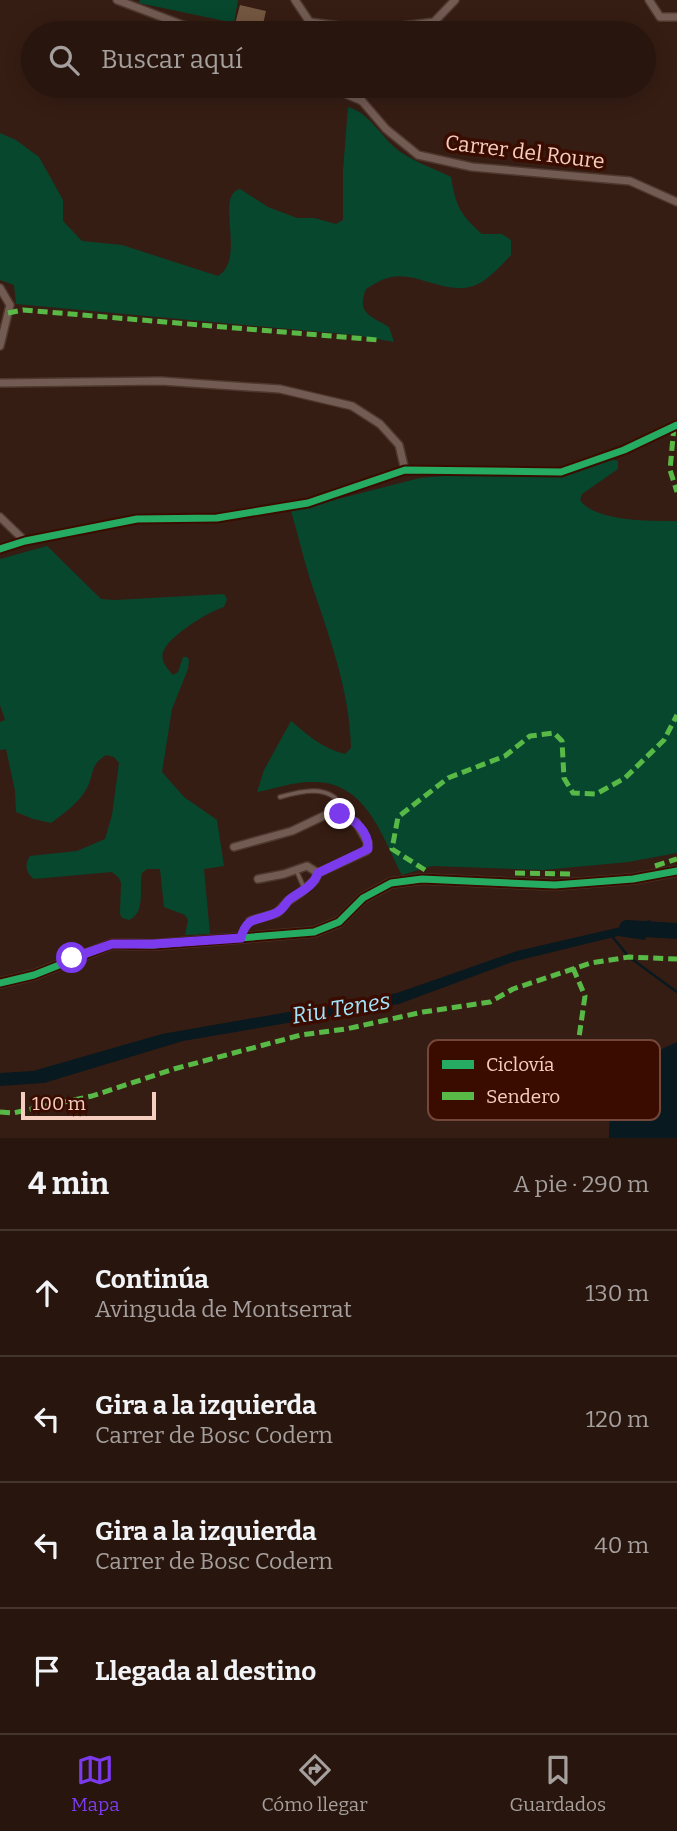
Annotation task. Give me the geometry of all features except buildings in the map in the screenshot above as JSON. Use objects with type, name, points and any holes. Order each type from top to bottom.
[{"type":"street","points":[[117,0],[172,21]]},
{"type":"street","points":[[295,0],[309,21]]},
{"type":"street","points":[[435,21],[455,0]]},
{"type":"street","points":[[649,0],[660,17],[677,17]]},
{"type":"street","points":[[355,98],[362,101]]},
{"type":"street","name":"Carrer del Roure","points":[[360,98],[386,129],[418,155],[471,167],[630,181],[677,202]]},
{"type":"street","points":[[0,288],[10,305],[0,346]]},
{"type":"street","points":[[0,383],[161,381],[279,389],[352,406],[380,424],[399,445],[405,470]]},
{"type":"street","points":[[0,549],[25,541],[137,519],[217,518],[308,503],[405,470],[561,472],[624,450],[677,425]]},
{"type":"street","points":[[0,517],[25,541]]},
{"type":"street","points":[[234,847],[292,831],[327,813],[340,814],[356,822],[362,828],[368,843],[368,849],[318,873],[305,890],[277,912],[250,921]]},
{"type":"street","points":[[258,879],[307,866],[318,873]]},
{"type":"street","points":[[0,983],[34,975],[112,944],[153,944],[314,932],[339,922],[363,898],[391,883],[422,879],[555,885],[633,879],[677,871]]},
{"type":"lane","points":[[280,797],[297,792],[322,792],[340,802],[340,814]]},
{"type":"lane","points":[[296,870],[305,890]]},
{"type":"lane","points":[[241,938],[250,921]]},
{"type":"green space","points":[[140,0],[238,0],[234,21],[139,3]]},
{"type":"green space","points":[[348,107],[363,115],[402,153],[451,177],[460,209],[482,234],[502,234],[511,240],[511,255],[491,275],[467,288],[445,287],[402,276],[384,279],[366,289],[363,297],[364,309],[371,317],[389,327],[394,342],[355,335],[16,304],[14,285],[0,280],[0,133],[16,140],[39,157],[63,200],[63,221],[82,241],[122,245],[218,276],[226,268],[230,256],[230,203],[233,194],[240,189],[268,207],[297,218],[314,218],[336,224],[343,220],[343,171]]},
{"type":"green space","points":[[611,459],[618,461],[618,469],[582,494],[580,500],[587,507],[598,513],[625,519],[677,521],[677,853],[628,862],[543,870],[432,866],[402,875],[369,812],[358,799],[345,790],[329,783],[310,782],[257,792],[264,770],[291,721],[329,748],[345,754],[351,748],[342,683],[291,511],[420,478],[454,475],[563,477]]},
{"type":"green space","points":[[47,546],[101,599],[224,594],[227,599],[224,607],[200,618],[174,638],[162,657],[173,675],[178,672],[183,657],[189,660],[172,709],[162,772],[184,797],[217,820],[224,866],[204,869],[210,934],[185,935],[188,920],[185,915],[164,907],[160,869],[147,869],[142,873],[140,906],[138,912],[129,920],[122,918],[120,914],[121,883],[112,872],[34,879],[29,874],[27,863],[30,856],[77,851],[105,839],[112,815],[119,763],[114,757],[106,755],[101,759],[80,798],[51,823],[16,812],[15,791],[6,749],[0,750],[0,722],[5,720],[0,705],[0,559]]},
{"type":"water","points":[[651,920],[645,940],[618,936],[512,962],[399,1004],[183,1041],[44,1083],[0,1086],[0,1073],[33,1071],[162,1034],[397,993],[517,951]]},
{"type":"water","points":[[677,1042],[677,1138],[609,1138],[610,1120],[660,1120],[660,1050]]},
{"type":"waterway","name":"Riu Tenes","points":[[627,928],[677,931]]},
{"type":"waterway","points":[[611,935],[629,957],[677,992]]},
{"type":"marked path","points":[[8,313],[23,310],[378,340]]},
{"type":"marked path","points":[[674,426],[670,470],[677,492]]},
{"type":"marked path","points":[[425,870],[392,849],[398,817],[448,778],[505,756],[530,736],[554,733],[562,741],[564,778],[573,793],[596,794],[625,778],[664,740],[677,715]]},
{"type":"marked path","points":[[655,866],[677,859]]},
{"type":"marked path","points":[[515,873],[575,874]]},
{"type":"marked path","points":[[0,1112],[13,1113],[92,1096],[174,1069],[301,1035],[490,1002],[513,989],[591,963],[629,957],[677,959]]},
{"type":"marked path","points":[[573,968],[585,996],[579,1040]]},
{"type":"cycle path","points":[[0,549],[25,541],[137,519],[217,518],[308,503],[405,470],[561,472],[624,450],[677,425]]},
{"type":"cycle path","points":[[0,983],[34,975],[112,944],[153,945],[314,932],[339,922],[363,898],[391,883],[422,879],[555,885],[633,879],[677,871]]},
{"type":"route","points":[[72,958],[112,944],[241,938],[250,921],[283,908],[291,898],[308,887],[318,873],[368,849],[362,828],[340,814]]}]
